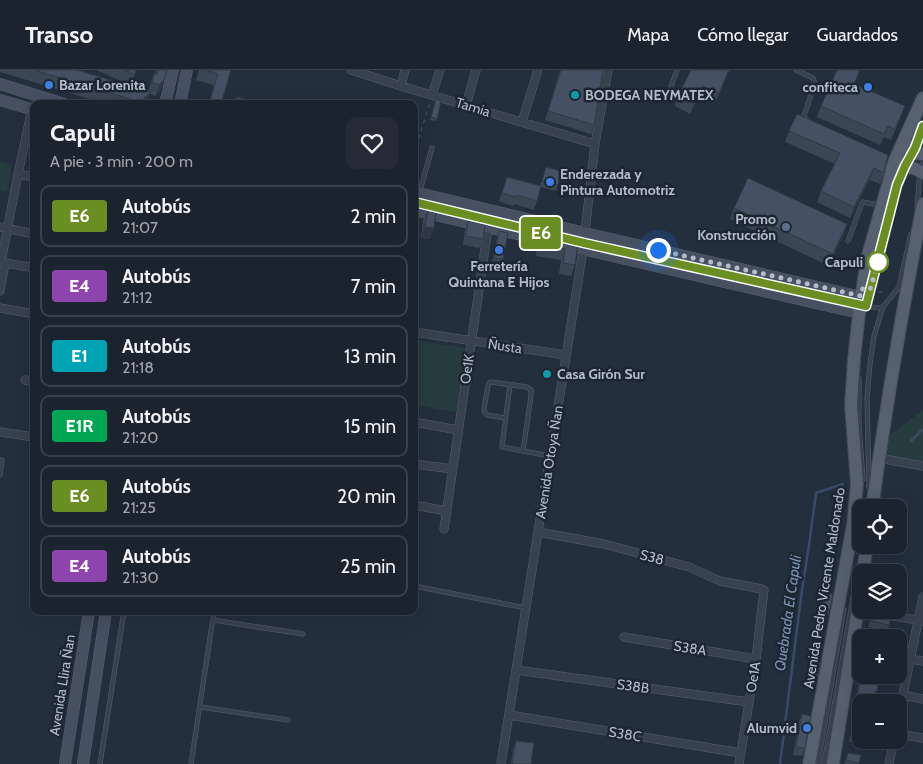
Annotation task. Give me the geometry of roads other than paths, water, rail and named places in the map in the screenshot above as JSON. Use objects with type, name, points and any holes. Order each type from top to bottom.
[{"type":"main road","points":[[166,100],[172,70]]},
{"type":"main road","points":[[181,100],[187,70]]},
{"type":"main road","points":[[0,84],[51,100]]},
{"type":"main road","points":[[0,98],[30,108]]},
{"type":"main road","name":"Avenida Pedro Vicente Maldonado","points":[[809,764],[853,525],[857,484],[852,405],[854,359],[864,304],[867,259],[895,163],[923,98]]},
{"type":"main road","points":[[904,140],[908,149],[918,153]]},
{"type":"main road","points":[[895,163],[922,169]]},
{"type":"main road","points":[[418,197],[584,242],[864,304]]},
{"type":"main road","points":[[868,499],[879,458],[920,207]]},
{"type":"main road","points":[[418,211],[488,228],[584,242],[864,304]]},
{"type":"main road","name":"Avenida Llira Ñan","points":[[65,764],[88,615]]},
{"type":"main road","points":[[83,764],[105,615]]},
{"type":"main road","points":[[832,764],[856,619]]},
{"type":"street","name":"Tamia","points":[[353,70],[596,144]]},
{"type":"street","points":[[401,86],[405,70]]},
{"type":"street","points":[[432,95],[440,70]]},
{"type":"street","points":[[466,105],[476,70]]},
{"type":"street","points":[[522,122],[538,70]]},
{"type":"street","name":"Avenida Otoya Ñan","points":[[501,764],[584,242],[596,144],[608,70]]},
{"type":"street","points":[[0,291],[4,228],[30,122]]},
{"type":"street","points":[[18,174],[30,176]]},
{"type":"street","points":[[4,228],[30,233]]},
{"type":"street","name":"Oe1K","points":[[444,529],[448,514],[458,430],[488,228]]},
{"type":"street","points":[[2,263],[30,267]]},
{"type":"street","points":[[0,308],[30,313]]},
{"type":"street","name":"Ñusta","points":[[418,333],[566,355]]},
{"type":"street","points":[[25,380],[30,381]]},
{"type":"street","points":[[418,423],[458,430]]},
{"type":"street","points":[[0,432],[30,436]]},
{"type":"street","points":[[879,458],[923,466]]},
{"type":"street","points":[[418,465],[453,469]]},
{"type":"street","points":[[418,506],[448,514]]},
{"type":"street","name":"S38","points":[[538,532],[604,544],[689,567],[720,580],[764,590]]},
{"type":"street","name":"Oe1A","points":[[739,764],[756,659],[764,590]]},
{"type":"street","points":[[903,694],[910,659],[921,621],[923,597]]},
{"type":"street","points":[[907,619],[921,621]]},
{"type":"street","name":"S38A","points":[[624,637],[756,659]]},
{"type":"street","points":[[910,659],[923,661]]},
{"type":"street","name":"S38B","points":[[516,670],[749,702]]},
{"type":"street","points":[[907,696],[923,699]]},
{"type":"street","name":"S38C","points":[[509,715],[741,753]]},
{"type":"street","points":[[907,735],[923,738]]},
{"type":"street","points":[[889,764],[892,749]]},
{"type":"lane","points":[[668,95],[676,70]]},
{"type":"lane","points":[[796,70],[813,78],[815,83],[804,116],[806,121],[815,125]]},
{"type":"lane","points":[[883,307],[878,308],[864,304],[897,185],[895,163],[918,153],[923,126]]},
{"type":"lane","points":[[418,190],[432,148]]},
{"type":"lane","points":[[920,207],[922,169]]},
{"type":"lane","points":[[848,240],[862,203],[881,206]]},
{"type":"lane","points":[[868,494],[867,398],[874,336],[883,307],[899,287],[912,229]]},
{"type":"lane","points":[[859,373],[862,482]]},
{"type":"lane","points":[[505,418],[485,413],[484,409],[489,383],[531,390],[523,451]]},
{"type":"lane","points":[[510,385],[502,447],[550,456]]},
{"type":"lane","points":[[0,460],[2,460],[0,476]]},
{"type":"lane","points":[[418,587],[526,608]]},
{"type":"lane","points":[[818,764],[845,601]]},
{"type":"lane","points":[[100,764],[123,615]]},
{"type":"lane","points":[[191,764],[214,615]]},
{"type":"lane","points":[[824,764],[852,616]]},
{"type":"lane","points":[[213,620],[303,634]]},
{"type":"lane","points":[[200,707],[288,720]]},
{"type":"waterway","name":"Quebrada El Capuli","points":[[911,441],[923,429]]},
{"type":"waterway","name":"Quebrada El Capuli","points":[[780,764],[816,493],[843,484]]},
{"type":"place","name":"Bazar Lorenita","points":[[49,85]]},
{"type":"place","name":"confiteca","points":[[868,87]]},
{"type":"place","name":"BODEGA NEYMATEX","points":[[575,95]]},
{"type":"place","name":"Enderezada y Pintura Automotriz","points":[[550,182]]},
{"type":"place","name":"Promo Konstrucción","points":[[786,227]]},
{"type":"place","name":"Ferretería Quintana E Hijos","points":[[499,250]]},
{"type":"place","name":"Capuli","points":[[878,262]]},
{"type":"place","name":"Casa Girón Sur","points":[[547,374]]},
{"type":"place","name":"Alumvid","points":[[807,728]]}]
